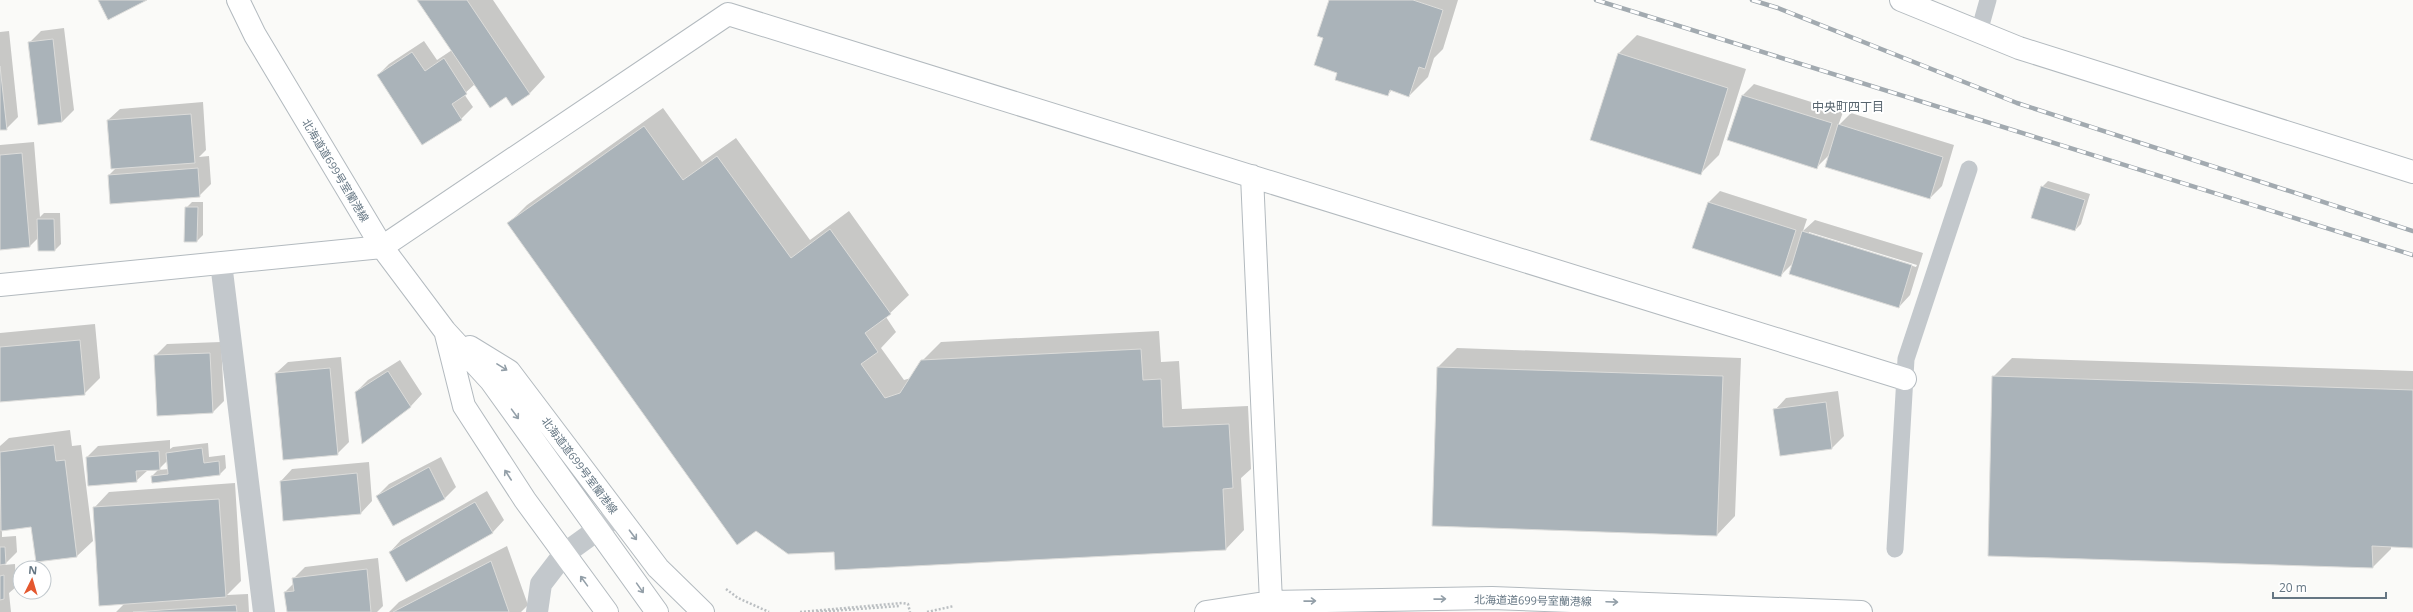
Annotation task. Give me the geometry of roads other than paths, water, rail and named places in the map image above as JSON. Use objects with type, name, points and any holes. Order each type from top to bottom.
[{"type":"street","name":"北海道道699号室蘭港線","points":[[238,0],[255,35],[382,247],[445,331],[491,381],[657,612]]},
{"type":"street","points":[[1901,0],[2019,48],[2413,172]]},
{"type":"street","points":[[0,285],[382,247],[728,14],[1905,378]]},
{"type":"street","points":[[1252,176],[1276,607]]},
{"type":"street","points":[[221,263],[264,612]]},
{"type":"street","name":"北海道道699号室蘭港線","points":[[445,331],[509,371],[658,568],[704,612]]},
{"type":"street","name":"北海道道699号室蘭港線","points":[[445,331],[464,406],[525,500],[607,612]]},
{"type":"street","points":[[537,612],[540,584],[564,554],[618,516]]},
{"type":"street","name":"北海道道699号室蘭港線","points":[[1206,612],[1276,607],[1492,598],[1861,612]]},
{"type":"lane","points":[[1979,32],[1988,0]]},
{"type":"lane","points":[[1895,549],[1906,359],[1969,169]]},
{"type":"railway","points":[[1596,0],[2413,255]]},
{"type":"railway","points":[[1752,0],[1778,8],[2017,103],[2413,231]]},
{"type":"district","name":"中央町四丁目","points":[[1848,106]]}]
